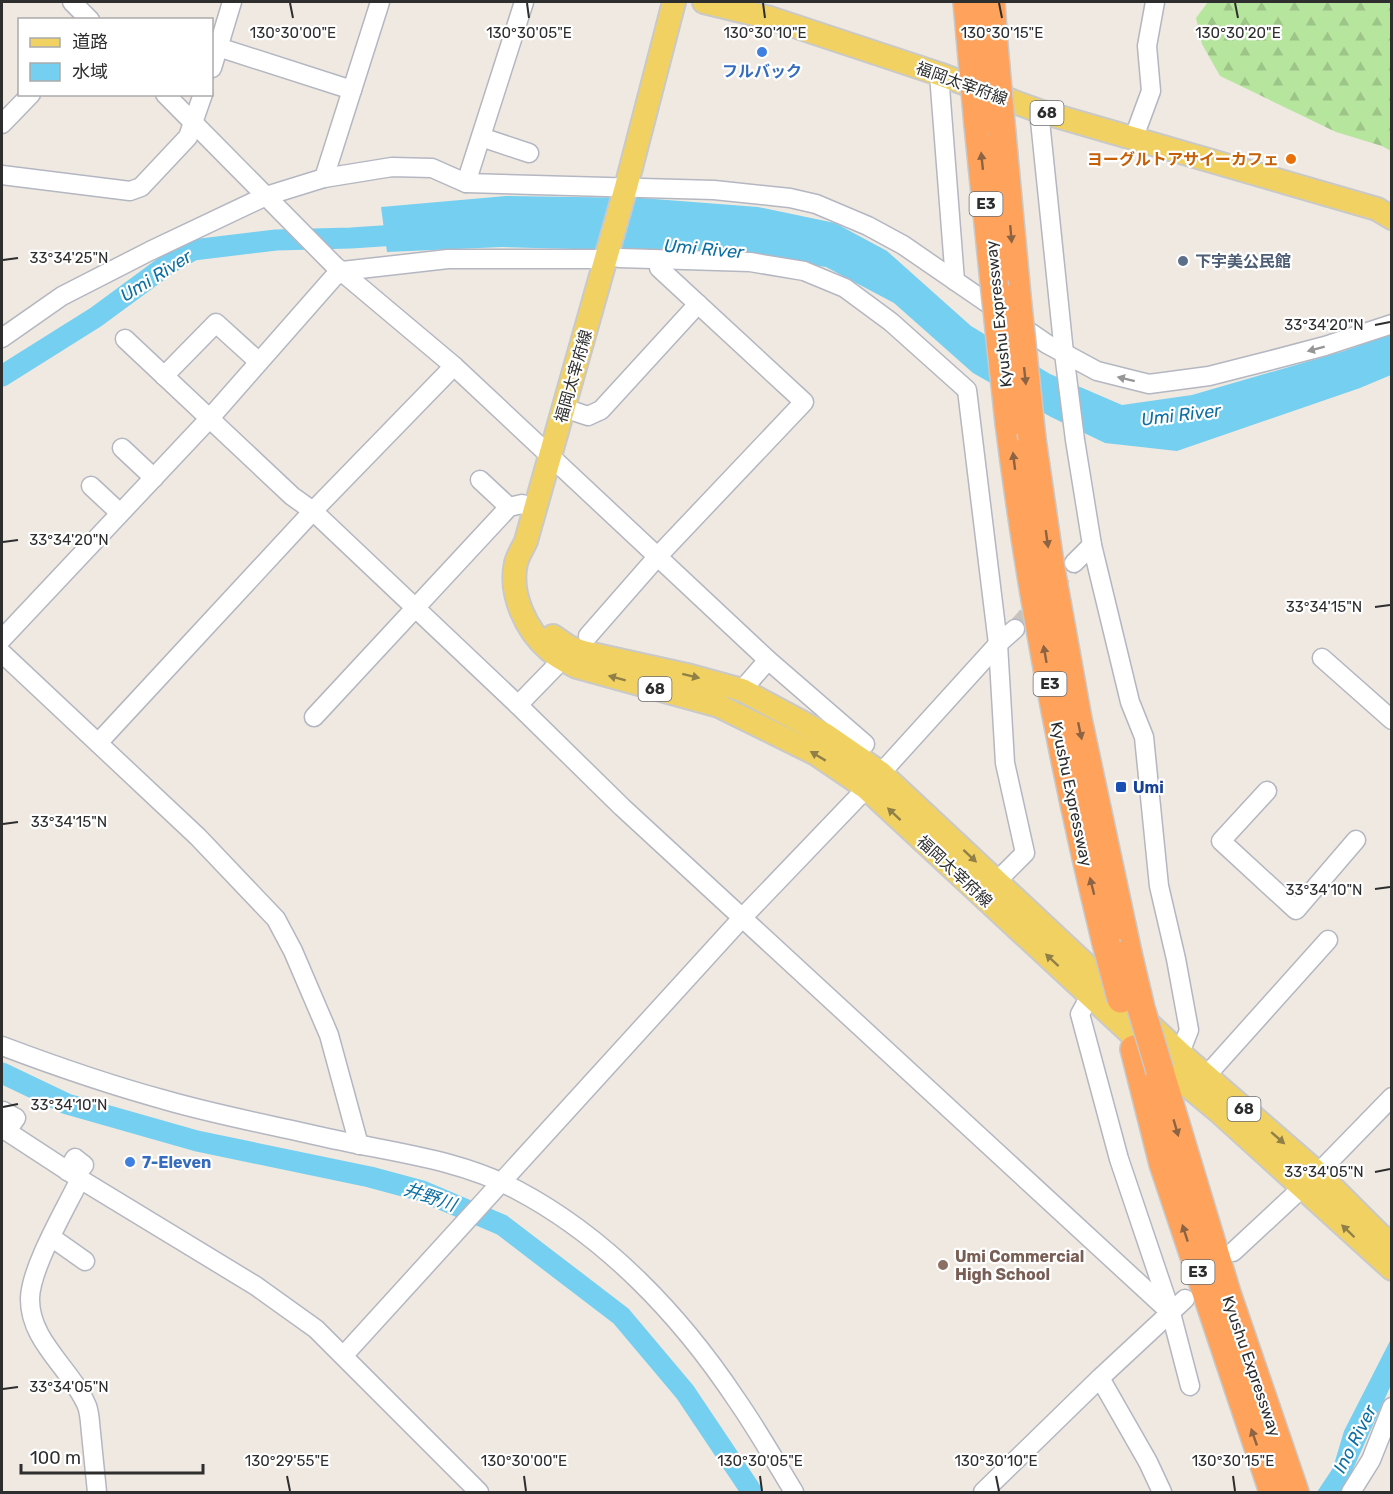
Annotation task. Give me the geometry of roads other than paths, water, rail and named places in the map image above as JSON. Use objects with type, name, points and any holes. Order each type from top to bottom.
[{"type":"highway","name":"Kyushu Expressway","points":[[967,2],[982,41],[990,130],[994,282],[1009,423],[1056,723],[1117,948],[1141,1008],[1285,1486]]},
{"type":"highway","name":"Kyushu Expressway","points":[[982,41],[991,2]]},
{"type":"highway","name":"Kyushu Expressway","points":[[990,130],[1017,297],[1032,439],[1050,562],[1134,1049],[1167,1175],[1285,1486]]},
{"type":"main road","name":"福岡太宰府線","points":[[674,2],[607,259],[526,541],[516,563],[515,586],[520,608],[531,629],[548,649],[559,658],[577,667],[719,706],[873,780],[997,881],[1206,1076],[1310,1180],[1366,1248],[1392,1269]]},
{"type":"main road","name":"福岡太宰府線","points":[[704,2],[770,18],[939,74],[1039,111],[1377,209],[1392,218]]},
{"type":"main road","name":"福岡太宰府線","points":[[526,541],[525,585],[542,625],[557,640],[583,652],[742,690],[826,735],[1090,996],[1182,1081],[1392,1243]]},
{"type":"street","points":[[213,64],[232,2]]},
{"type":"street","points":[[324,178],[380,2]]},
{"type":"street","points":[[466,183],[525,2]]},
{"type":"street","points":[[1134,137],[1151,92],[1147,46],[1155,2]]},
{"type":"street","points":[[218,47],[352,90]]},
{"type":"street","points":[[939,74],[955,281]]},
{"type":"street","points":[[2,124],[29,96]]},
{"type":"street","points":[[167,96],[339,268],[454,366],[768,660],[865,744]]},
{"type":"street","points":[[2,175],[130,191],[141,187],[188,137],[202,96]]},
{"type":"street","points":[[1039,111],[1064,357],[1076,440],[1092,544],[1130,702],[1144,736],[1159,886],[1176,958],[1188,1030],[1180,1053]]},
{"type":"street","points":[[481,137],[529,153]]},
{"type":"street","points":[[2,338],[62,296],[150,251],[272,202],[324,178],[392,167],[432,168],[466,183],[714,190],[790,198],[816,204],[903,244],[1064,357],[1097,371],[1149,384],[1209,376],[1325,346],[1392,324]]},
{"type":"street","points":[[339,268],[448,259],[607,259],[750,262],[804,271],[845,288],[891,322],[967,390],[998,644],[1005,763],[1025,853],[997,881]]},
{"type":"street","points":[[2,639],[210,418],[333,278],[339,268]]},
{"type":"street","points":[[588,636],[658,556],[804,402],[659,268]]},
{"type":"street","points":[[564,408],[588,416],[601,410],[698,304]]},
{"type":"street","points":[[164,376],[216,323],[259,362]]},
{"type":"street","points":[[125,339],[518,705],[622,807],[1171,1313]]},
{"type":"street","points":[[98,743],[313,512],[454,366]]},
{"type":"street","points":[[122,448],[154,478]]},
{"type":"street","points":[[480,480],[509,507]]},
{"type":"street","points":[[91,486],[120,513]]},
{"type":"street","points":[[314,717],[509,507],[522,504],[535,509]]},
{"type":"street","points":[[1074,563],[1092,544]]},
{"type":"street","points":[[344,1355],[742,918],[998,644],[1015,629]]},
{"type":"street","points":[[2,653],[202,840],[276,919],[294,951],[329,1035],[359,1145]]},
{"type":"street","points":[[1322,658],[1392,720]]},
{"type":"street","points":[[742,690],[768,660]]},
{"type":"street","points":[[518,705],[555,667]]},
{"type":"street","points":[[1267,790],[1221,841],[1296,910],[1356,840]]},
{"type":"street","points":[[1206,1076],[1328,940]]},
{"type":"street","points":[[1090,996],[1080,1014],[1119,1159],[1171,1313],[1190,1386]]},
{"type":"street","points":[[2,1046],[166,1101],[359,1145],[410,1153],[468,1170],[497,1186],[517,1190],[567,1220],[648,1290],[688,1334],[736,1398],[794,1492]]},
{"type":"street","points":[[1233,1252],[1310,1180],[1392,1097]]},
{"type":"street","points":[[3,1124],[74,1175],[256,1286],[316,1329],[479,1492]]},
{"type":"street","points":[[74,1175],[36,1272],[30,1295],[31,1313],[35,1328],[77,1386],[88,1408],[97,1492]]},
{"type":"street","points":[[51,1237],[85,1261]]},
{"type":"street","points":[[983,1492],[1185,1299]]},
{"type":"street","points":[[1100,1378],[1148,1462],[1162,1492]]},
{"type":"street","points":[[1354,1491],[1371,1460],[1392,1407]]},
{"type":"water","points":[[506,196],[641,198],[758,207],[835,223],[887,251],[971,326],[1050,374],[1122,405],[1192,395],[1344,351],[1391,334],[1391,375],[1360,388],[1177,451],[1105,443],[1051,417],[973,373],[894,303],[826,267],[735,255],[646,251],[502,247],[387,252],[381,207]]},
{"type":"water","name":"Ino River","points":[[1391,1339],[1391,1385],[1344,1489],[1342,1492],[1317,1492],[1333,1468],[1344,1431]]},
{"type":"waterway","name":"Umi River","points":[[2,376],[96,317],[168,264],[193,250],[276,240],[412,234]]},
{"type":"waterway","name":"井野川","points":[[2,1073],[67,1104],[197,1141],[370,1177],[422,1191],[502,1225],[621,1316],[685,1392],[752,1492]]},
{"type":"tunnel","points":[[1015,629],[1074,563]]},
{"type":"place","name":"フルバック","points":[[762,52]]},
{"type":"place","name":"ヨーグルトアサイーカフェ","points":[[1291,159]]},
{"type":"place","name":"下宇美公民館","points":[[1183,261]]},
{"type":"place","name":"Umi","points":[[1121,787]]},
{"type":"place","name":"7-Eleven","points":[[130,1162]]},
{"type":"place","name":"Umi Commercial High School","points":[[943,1265]]}]
